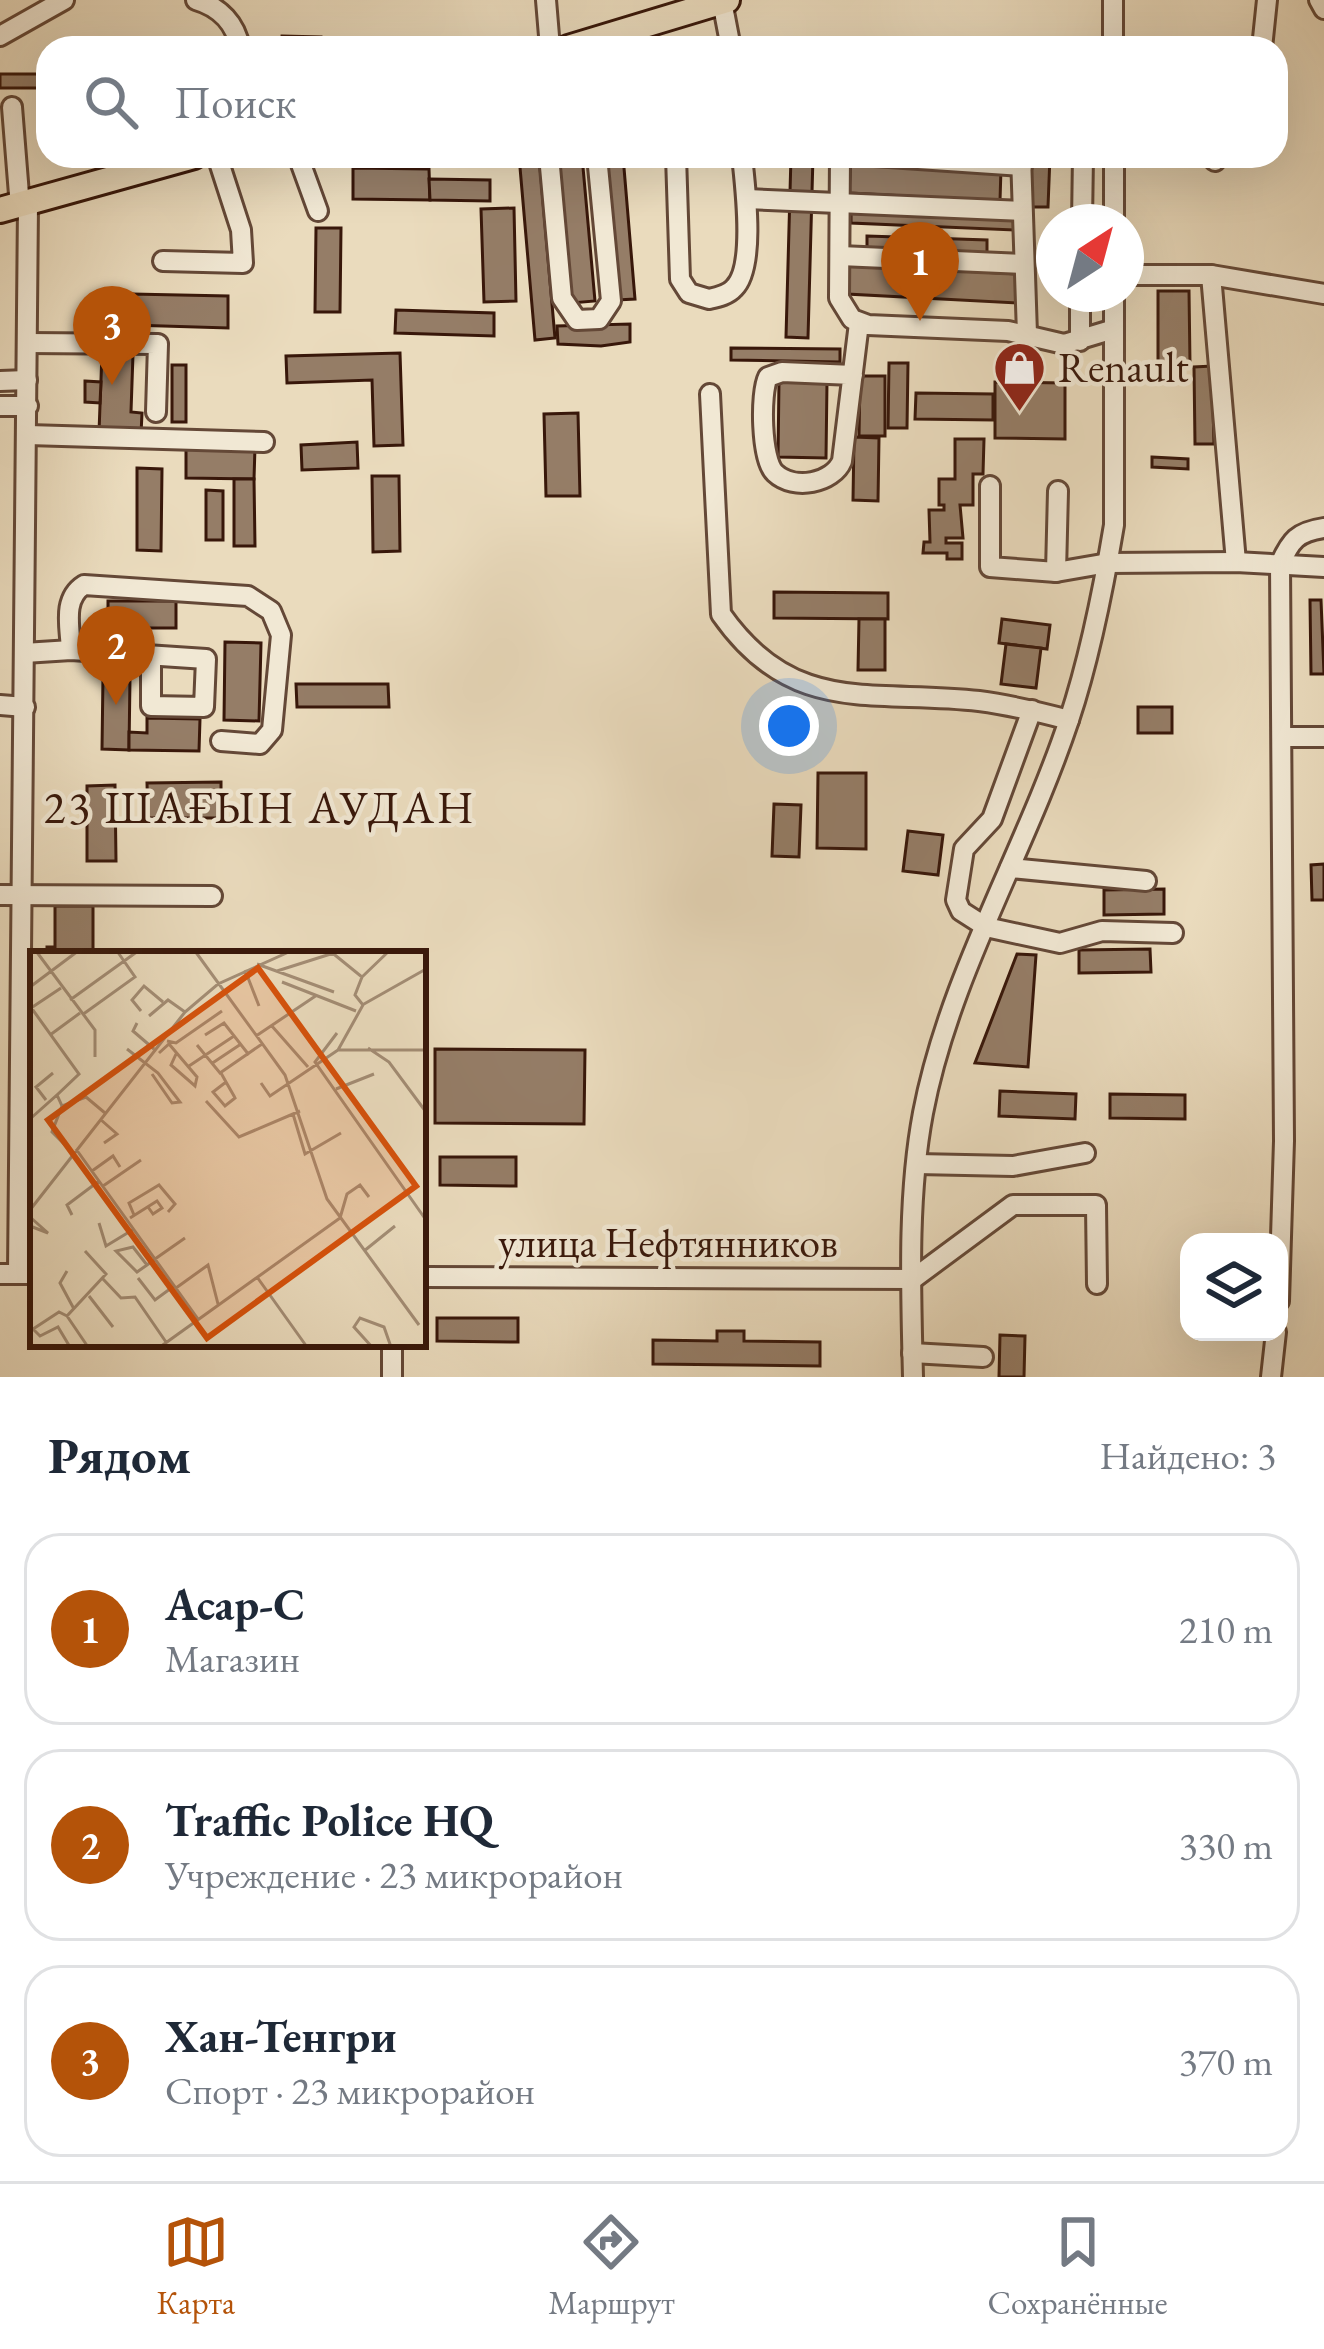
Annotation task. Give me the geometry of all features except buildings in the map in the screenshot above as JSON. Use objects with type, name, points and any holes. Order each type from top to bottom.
[{"type":"main road","points":[[596,36],[653,11],[725,1]]},
{"type":"main road","points":[[10,207],[151,168]]},
{"type":"street","points":[[0,36],[64,0]]},
{"type":"street","points":[[196,0],[224,15],[237,36]]},
{"type":"street","points":[[546,0],[549,36]]},
{"type":"street","points":[[1113,0],[1114,36]]},
{"type":"street","points":[[1263,36],[1267,0]]},
{"type":"street","points":[[1319,0],[1324,9]]},
{"type":"street","points":[[725,1],[729,36]]},
{"type":"street","points":[[12,107],[10,207],[27,343],[28,406],[25,1074],[17,1274]]},
{"type":"street","points":[[163,261],[243,263],[241,230],[221,168]]},
{"type":"street","points":[[302,168],[318,211]]},
{"type":"street","points":[[551,168],[562,298],[577,320],[599,319],[611,301],[598,168]]},
{"type":"street","points":[[676,168],[680,279],[698,298],[722,296],[742,278],[747,199],[743,168]]},
{"type":"street","points":[[840,168],[839,298],[859,323],[1027,334],[1054,343],[1080,341],[1114,329]]},
{"type":"street","points":[[1022,168],[1027,334]]},
{"type":"street","points":[[1082,204],[1083,168]]},
{"type":"street","points":[[1114,168],[1114,204]]},
{"type":"street","points":[[747,199],[1022,212]]},
{"type":"street","points":[[840,256],[1024,264]]},
{"type":"street","points":[[1144,275],[1210,274],[1324,294]]},
{"type":"street","points":[[1210,274],[1236,562]]},
{"type":"street","points":[[1080,312],[1080,341]]},
{"type":"street","points":[[913,1377],[916,1165],[936,1063],[1069,720],[1108,563],[1114,525],[1114,312]]},
{"type":"street","points":[[853,375],[782,372],[768,377],[763,389],[766,455],[776,473],[820,482],[836,473],[842,461],[853,375],[859,323]]},
{"type":"street","points":[[27,343],[158,344],[156,412]]},
{"type":"street","points":[[0,381],[27,380]]},
{"type":"street","points":[[710,394],[721,614],[740,640],[770,666],[818,690],[884,699],[976,700],[1069,720]]},
{"type":"street","points":[[0,406],[28,406]]},
{"type":"street","points":[[28,435],[264,442]]},
{"type":"street","points":[[990,486],[990,567],[1056,572],[1108,563],[1324,567]]},
{"type":"street","points":[[1056,572],[1058,491]]},
{"type":"street","points":[[1281,1233],[1280,564],[1291,540],[1302,531],[1324,528]]},
{"type":"street","points":[[71,650],[69,602],[84,585],[248,596],[262,603],[271,611],[281,635],[272,730],[260,744],[221,742]]},
{"type":"street","points":[[24,653],[71,650],[151,658]]},
{"type":"street","points":[[0,705],[26,707]]},
{"type":"street","points":[[1032,710],[992,819],[964,849],[956,900],[961,911],[986,927],[1060,944],[1102,931],[1174,932]]},
{"type":"street","points":[[1282,737],[1324,737]]},
{"type":"street","points":[[1010,868],[1146,881]]},
{"type":"street","points":[[0,895],[212,896]]},
{"type":"street","points":[[0,1066],[25,1074]]},
{"type":"street","points":[[916,1165],[1013,1166],[1085,1153]]},
{"type":"street","points":[[1013,1166],[1013,1205]]},
{"type":"street","points":[[913,1279],[1013,1205],[1096,1205],[1096,1284]]},
{"type":"street","name":"улица Нефтянников","points":[[426,1276],[913,1279]]},
{"type":"street","points":[[1271,1377],[1275,1341]]},
{"type":"street","points":[[912,1353],[982,1357]]},
{"type":"street","points":[[960,1356],[961,1377]]},
{"type":"place","name":"Асар-С","points":[[920,321]]},
{"type":"place","name":"Хан-Тенгри","points":[[112,385]]},
{"type":"place","name":"Renault","points":[[1019,413]]},
{"type":"place","name":"Traffic Police HQ","points":[[116,705]]},
{"type":"district","name":"23 ШАҒЫН АУДАН","points":[[260,807]]}]
